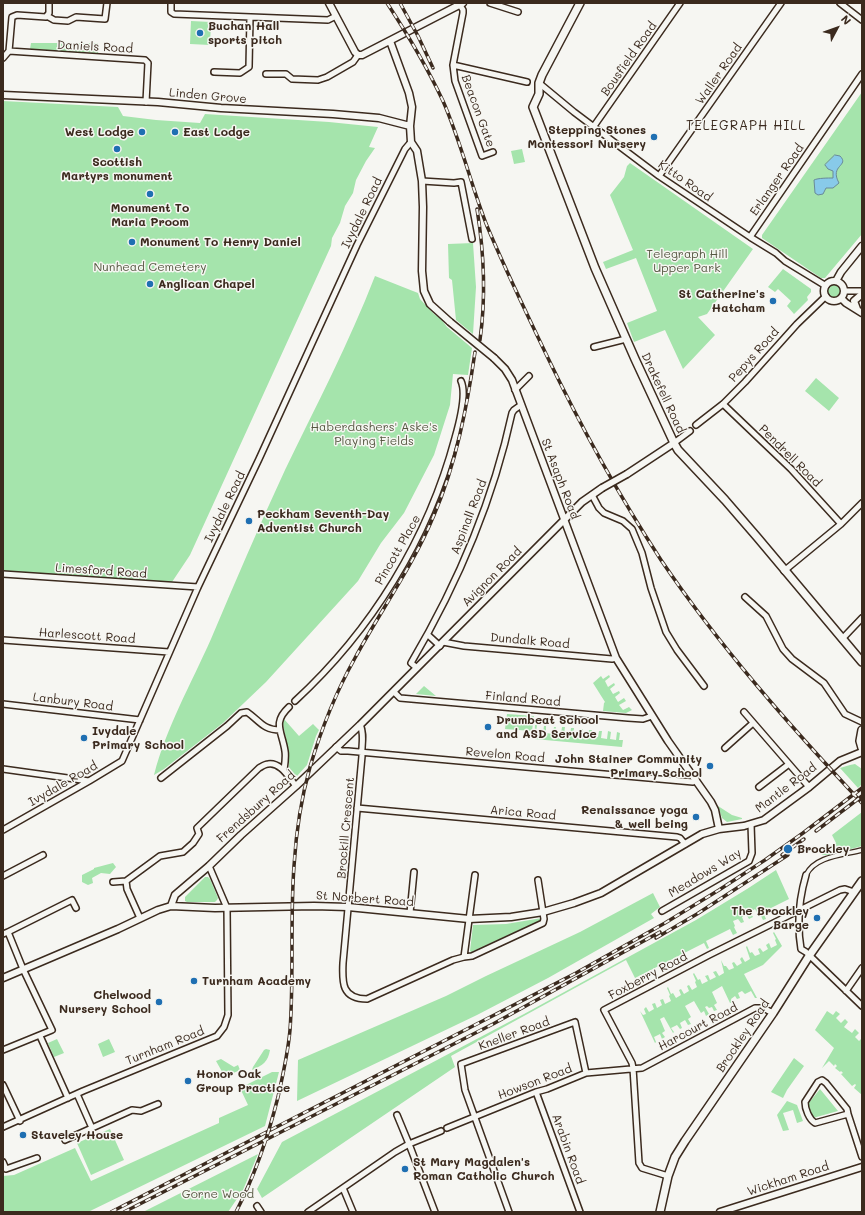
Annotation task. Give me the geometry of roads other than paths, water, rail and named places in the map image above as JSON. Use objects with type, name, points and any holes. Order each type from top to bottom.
[{"type":"main road","name":"Drakefell Road","points":[[580,3],[545,68],[539,83],[539,94],[534,105],[534,110],[595,268],[626,339],[678,450],[752,532],[862,662]]},
{"type":"main road","points":[[862,730],[860,741],[862,748]]},
{"type":"main road","name":"Brockley Road","points":[[660,1212],[668,1176],[675,1157],[692,1129],[773,1013],[809,956],[862,881]]},
{"type":"street","points":[[47,16],[49,3]]},
{"type":"street","points":[[3,58],[9,51],[11,19],[13,16],[17,15],[44,18],[47,16],[54,20],[68,22],[76,17],[105,19],[107,3]]},
{"type":"street","points":[[171,3],[171,12],[174,14],[328,20],[336,16]]},
{"type":"street","points":[[329,3],[358,55]]},
{"type":"street","points":[[490,3],[500,4],[518,12]]},
{"type":"street","name":"Bousfield Road","points":[[594,126],[680,3]]},
{"type":"street","name":"Waller Road","points":[[659,176],[781,3]]},
{"type":"street","points":[[840,3],[862,20]]},
{"type":"street","points":[[266,74],[286,74],[292,79],[327,79],[353,62],[358,55],[362,55],[390,41],[459,4],[463,13],[453,65],[527,82]]},
{"type":"street","points":[[214,72],[240,73],[249,67],[250,17]]},
{"type":"street","name":"St Asaph Road","points":[[390,41],[409,93],[412,107],[410,126],[411,142],[417,151],[422,181],[424,207],[422,271],[424,291],[430,304],[494,358],[508,372],[616,658],[652,716],[711,802],[715,810],[719,829]]},
{"type":"street","name":"Daniels Road","points":[[9,51],[145,60],[148,63],[146,102]]},
{"type":"street","name":"Beacon Gate","points":[[453,65],[455,81],[482,156],[493,152]]},
{"type":"street","name":"Erlanger Road","points":[[750,237],[862,74]]},
{"type":"street","name":"Kitto Road","points":[[539,83],[574,112],[659,176],[826,286]]},
{"type":"street","name":"Linden Grove","points":[[3,94],[379,118],[410,126]]},
{"type":"street","name":"Ivydale Road","points":[[3,830],[122,761],[198,588],[357,245],[405,149],[411,142]]},
{"type":"street","points":[[422,181],[460,182],[472,239]]},
{"type":"street","points":[[836,281],[840,283],[844,291],[841,298],[832,301],[824,292],[826,286],[831,282],[836,281],[841,272],[862,246]]},
{"type":"street","points":[[844,291],[862,292]]},
{"type":"street","points":[[860,311],[854,301],[862,292]]},
{"type":"street","name":"Pepys Road","points":[[696,426],[723,404],[745,382],[797,324],[826,296]]},
{"type":"street","points":[[841,298],[860,311]]},
{"type":"street","points":[[594,347],[626,339]]},
{"type":"street","points":[[515,390],[529,376]]},
{"type":"street","name":"Pincott Place","points":[[295,701],[343,652],[360,630],[400,572],[415,544],[429,515],[449,461],[461,410],[463,388],[460,381]]},
{"type":"street","name":"Pendrell Road","points":[[723,404],[791,469],[841,524]]},
{"type":"street","name":"Aspinall Road","points":[[417,668],[412,663],[428,636],[479,525],[499,465],[512,413],[521,405]]},
{"type":"street","points":[[674,443],[690,431]]},
{"type":"street","name":"Avignon Road","points":[[360,725],[582,502],[592,494],[627,474],[674,443]]},
{"type":"street","points":[[592,494],[599,508],[604,513],[623,521],[632,529],[642,553],[651,588],[666,632],[677,650],[704,686]]},
{"type":"street","points":[[784,571],[841,524],[862,503]]},
{"type":"street","name":"Limesford Road","points":[[3,574],[198,588]]},
{"type":"street","points":[[745,597],[766,616],[787,654],[796,663],[824,683],[845,714],[862,722]]},
{"type":"street","points":[[842,639],[862,618]]},
{"type":"street","points":[[428,636],[442,644]]},
{"type":"street","name":"Harlescott Road","points":[[3,640],[169,652]]},
{"type":"street","name":"Dundalk Road","points":[[442,644],[612,659],[616,658]]},
{"type":"street","name":"Finland Road","points":[[394,692],[400,698],[628,718],[643,719],[652,716]]},
{"type":"street","name":"Lanbury Road","points":[[3,704],[140,720]]},
{"type":"street","points":[[284,770],[286,759],[279,720],[289,707]]},
{"type":"street","points":[[161,778],[227,726],[241,713],[247,712],[265,728],[280,730]]},
{"type":"street","points":[[744,712],[809,787]]},
{"type":"street","points":[[725,748],[754,723]]},
{"type":"street","points":[[360,725],[363,731],[362,752]]},
{"type":"street","name":"Frendsbury Road","points":[[171,906],[175,895],[209,866],[360,725]]},
{"type":"street","name":"Revelon Road","points":[[336,747],[341,751],[693,782],[696,779]]},
{"type":"street","name":"Brockill Crescent","points":[[362,752],[342,979],[346,991],[355,998],[373,998],[442,966],[464,957],[472,956],[540,925],[544,919],[543,912]]},
{"type":"street","name":"Mantle Road","points":[[719,829],[751,824],[764,820],[809,787],[840,761],[862,752]]},
{"type":"street","points":[[112,882],[126,881],[160,856],[182,852],[196,839],[198,834],[197,828],[259,768],[268,764],[275,765],[284,770],[296,786]]},
{"type":"street","points":[[760,788],[789,764]]},
{"type":"street","points":[[3,769],[89,781]]},
{"type":"street","name":"Arica Road","points":[[357,808],[676,837],[680,838],[685,844]]},
{"type":"street","name":"Meadows Way","points":[[662,911],[749,861],[752,852],[751,824]]},
{"type":"street","name":"St Norbert Road","points":[[3,978],[158,910],[171,906],[227,908],[314,906],[348,907],[469,919],[510,917],[543,912],[584,900],[601,893],[702,834],[719,829]]},
{"type":"street","points":[[862,850],[823,860],[815,864],[808,871],[802,888],[799,921],[802,949],[862,1006]]},
{"type":"street","points":[[3,876],[43,855]]},
{"type":"street","name":"Turnham Road","points":[[3,1127],[20,1121],[77,1094],[217,1036],[224,1027],[228,1015],[227,908],[209,866]]},
{"type":"street","points":[[410,913],[414,872]]},
{"type":"street","points":[[464,957],[475,875]]},
{"type":"street","points":[[538,880],[543,912]]},
{"type":"street","points":[[126,881],[127,890],[140,918]]},
{"type":"street","name":"Foxberry Road","points":[[668,1176],[642,1168],[639,1163],[632,1063],[604,1010],[840,890],[846,889],[854,892]]},
{"type":"street","points":[[3,1050],[52,1030],[5,933],[72,900],[76,908]]},
{"type":"street","points":[[846,991],[862,968]]},
{"type":"street","name":"Harcourt Road","points":[[633,1068],[642,1068],[755,1008],[763,1008],[773,1013]]},
{"type":"street","name":"Kneller Road","points":[[474,1117],[465,1090],[461,1064],[576,1022],[586,1072]]},
{"type":"street","points":[[40,1036],[68,1098]]},
{"type":"street","name":"Howson Road","points":[[446,1128],[547,1089],[586,1072],[633,1068]]},
{"type":"street","points":[[848,1114],[815,1123],[811,1120],[805,1102],[818,1082],[822,1080],[826,1083],[844,1104],[848,1114],[862,1157]]},
{"type":"street","points":[[3,1085],[20,1121]]},
{"type":"street","name":"Arabin Road","points":[[536,1092],[580,1212]]},
{"type":"street","points":[[77,1094],[92,1128]]},
{"type":"street","points":[[65,1140],[132,1110],[141,1110],[158,1104]]},
{"type":"street","points":[[396,1115],[409,1144],[435,1212]]},
{"type":"street","points":[[474,1117],[509,1212]]},
{"type":"street","points":[[308,1212],[409,1144],[440,1131]]},
{"type":"street","points":[[3,1162],[6,1169],[37,1158]]},
{"type":"street","name":"Wickham Road","points":[[720,1212],[862,1167]]},
{"type":"street","points":[[343,1188],[353,1212]]},
{"type":"street","points":[[258,1206],[261,1212]]},
{"type":"water","points":[[835,155],[840,156],[843,162],[836,173],[839,183],[833,188],[826,188],[823,194],[818,195],[815,193],[814,180],[820,178],[833,178],[833,171],[828,169],[825,165]]},
{"type":"railway","points":[[387,3],[417,51],[443,101],[487,226],[546,354],[572,407],[630,510],[661,560],[707,624],[782,715],[862,803]]},
{"type":"railway","points":[[400,3],[433,68]]},
{"type":"railway","points":[[477,209],[484,291],[480,340]]},
{"type":"railway","points":[[236,1212],[255,1170],[270,1127],[287,1055],[292,989],[292,907],[295,854],[302,804],[310,767],[324,725],[348,671],[426,534],[442,496],[460,435],[475,352]]},
{"type":"railway","points":[[111,1212],[576,973],[665,923],[765,860],[862,788]]},
{"type":"railway","points":[[816,831],[862,796]]},
{"type":"railway","points":[[782,855],[804,839]]},
{"type":"railway","points":[[656,938],[697,914],[788,855]]},
{"type":"railway","points":[[124,1212],[493,1024],[660,932]]},
{"type":"place","name":"Buchan Hall sports pitch","points":[[200,33]]},
{"type":"place","name":"West Lodge","points":[[142,132]]},
{"type":"place","name":"East Lodge","points":[[175,132]]},
{"type":"place","name":"Stepping Stones Montessori Nursery","points":[[654,137]]},
{"type":"place","name":"Scottish Martyrs monument","points":[[117,149]]},
{"type":"place","name":"Monument To Maria Proom","points":[[150,194]]},
{"type":"place","name":"Monument To Henry Daniel","points":[[132,242]]},
{"type":"place","name":"Anglican Chapel","points":[[150,284]]},
{"type":"place","name":"St Catherine's Hatcham","points":[[773,301]]},
{"type":"place","name":"Peckham Seventh-Day Adventist Church","points":[[249,521]]},
{"type":"place","name":"Drumbeat School and ASD Service","points":[[488,727]]},
{"type":"place","name":"Ivydale Primary School","points":[[84,738]]},
{"type":"place","name":"John Stainer Community Primary School","points":[[710,766]]},
{"type":"place","name":"Renaissance yoga & well being","points":[[696,817]]},
{"type":"place","name":"Brockley","points":[[788,849]]},
{"type":"place","name":"The Brockley Barge","points":[[817,918]]},
{"type":"place","name":"Turnham Academy","points":[[194,981]]},
{"type":"place","name":"Chelwood Nursery School","points":[[159,1002]]},
{"type":"place","name":"Honor Oak Group Practice","points":[[188,1081]]},
{"type":"place","name":"Staveley House","points":[[23,1135]]},
{"type":"place","name":"St Mary Magdalen's Roman Catholic Church","points":[[405,1169]]},
{"type":"district","name":"TELEGRAPH HILL","points":[[746,126]]},
{"type":"park label","name":"Telegraph Hill Upper Park","points":[[687,261]]},
{"type":"park label","name":"Nunhead Cemetery","points":[[150,267]]},
{"type":"park label","name":"Haberdashers' Aske's Playing Fields","points":[[374,434]]},
{"type":"park label","name":"Gorne Wood","points":[[218,1194]]}]
